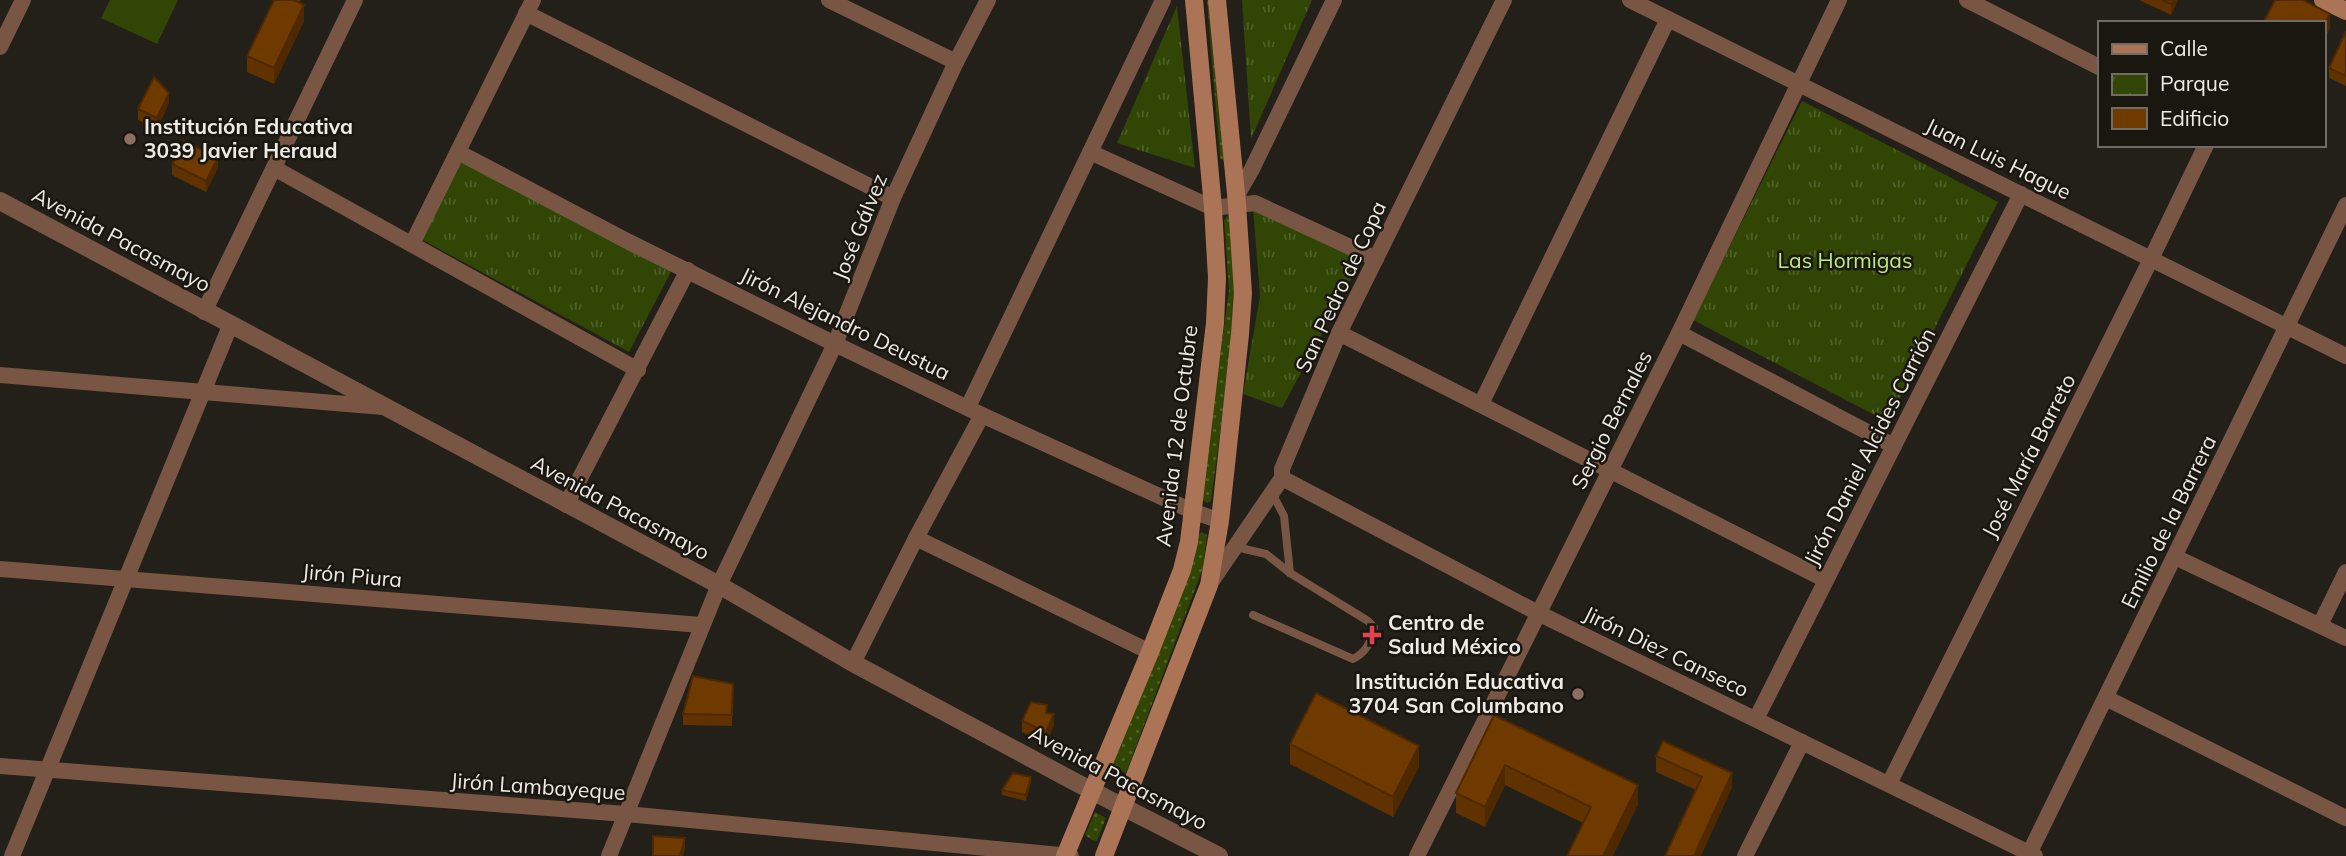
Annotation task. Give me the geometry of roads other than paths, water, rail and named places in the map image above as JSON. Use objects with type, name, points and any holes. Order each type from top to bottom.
[{"type":"main road","name":"Avenida 12 de Octubre","points":[[1065,856],[1182,570],[1192,511],[1215,323],[1217,278],[1194,0]]},
{"type":"main road","points":[[1104,856],[1209,585],[1220,521],[1242,307],[1236,201],[1217,0]]},
{"type":"main road","points":[[2323,0],[2346,11]]},
{"type":"street","points":[[0,47],[4,29],[23,0]]},
{"type":"street","points":[[204,312],[355,0]]},
{"type":"street","points":[[830,0],[956,62]]},
{"type":"street","name":"José Gálvez","points":[[610,856],[701,625],[835,344],[893,198],[988,0]]},
{"type":"street","points":[[853,663],[916,538],[1090,152],[1163,0]]},
{"type":"street","points":[[1236,201],[1334,0]]},
{"type":"street","name":"San Pedro de Copa","points":[[1209,585],[1282,478],[1282,469],[1339,333],[1504,0]]},
{"type":"street","name":"Juan Luis Hague","points":[[1630,0],[2346,356]]},
{"type":"street","name":"Sergio Bernales","points":[[1417,856],[1679,333],[1839,0]]},
{"type":"street","points":[[1967,0],[2098,66]]},
{"type":"street","points":[[412,244],[530,7],[893,198]]},
{"type":"street","points":[[1480,404],[1668,19]]},
{"type":"street","name":"José María Barreto","points":[[1889,784],[2205,147]]},
{"type":"street","name":"Jirón Alejandro Deustua","points":[[458,152],[629,242],[835,344],[1192,511],[1220,521]]},
{"type":"street","points":[[1090,152],[1213,208],[1236,201],[1255,204],[1376,259]]},
{"type":"street","points":[[274,168],[638,370]]},
{"type":"street","name":"Jirón Daniel Alcides Carrión","points":[[1756,719],[2021,194]]},
{"type":"street","name":"Avenida Pacasmayo","points":[[0,201],[719,585],[853,663],[1092,792],[1219,856]]},
{"type":"street","name":"Emilio de la Barrera","points":[[2031,855],[2346,205]]},
{"type":"street","points":[[566,505],[688,270]]},
{"type":"street","points":[[12,856],[230,326]]},
{"type":"street","points":[[1339,333],[1826,580]]},
{"type":"street","points":[[1679,333],[1894,446]]},
{"type":"street","points":[[0,375],[383,407]]},
{"type":"street","name":"Jirón Diez Canseco","points":[[1282,478],[1538,613],[2031,855]]},
{"type":"street","points":[[916,538],[1150,653]]},
{"type":"street","points":[[2175,557],[2346,638]]},
{"type":"street","name":"Jirón Piura","points":[[0,569],[701,625]]},
{"type":"street","points":[[2320,625],[2346,572]]},
{"type":"street","points":[[2106,698],[2346,818]]},
{"type":"street","points":[[1745,856],[1802,742]]},
{"type":"street","name":"Jirón Lambayeque","points":[[0,766],[626,814],[1071,856]]},
{"type":"lane","points":[[1272,493],[1284,516],[1290,573]]},
{"type":"lane","points":[[1236,547],[1266,554],[1290,573],[1368,621],[1374,628],[1373,636],[1362,655],[1353,659],[1253,615]]},
{"type":"place","name":"Institución Educativa 3039 Javier Heraud","points":[[130,139]]},
{"type":"place","name":"Centro de Salud México","points":[[1372,635]]},
{"type":"place","name":"Institución Educativa 3704 San Columbano","points":[[1578,694]]},
{"type":"park label","name":"Las Hormigas","points":[[1845,261]]}]
